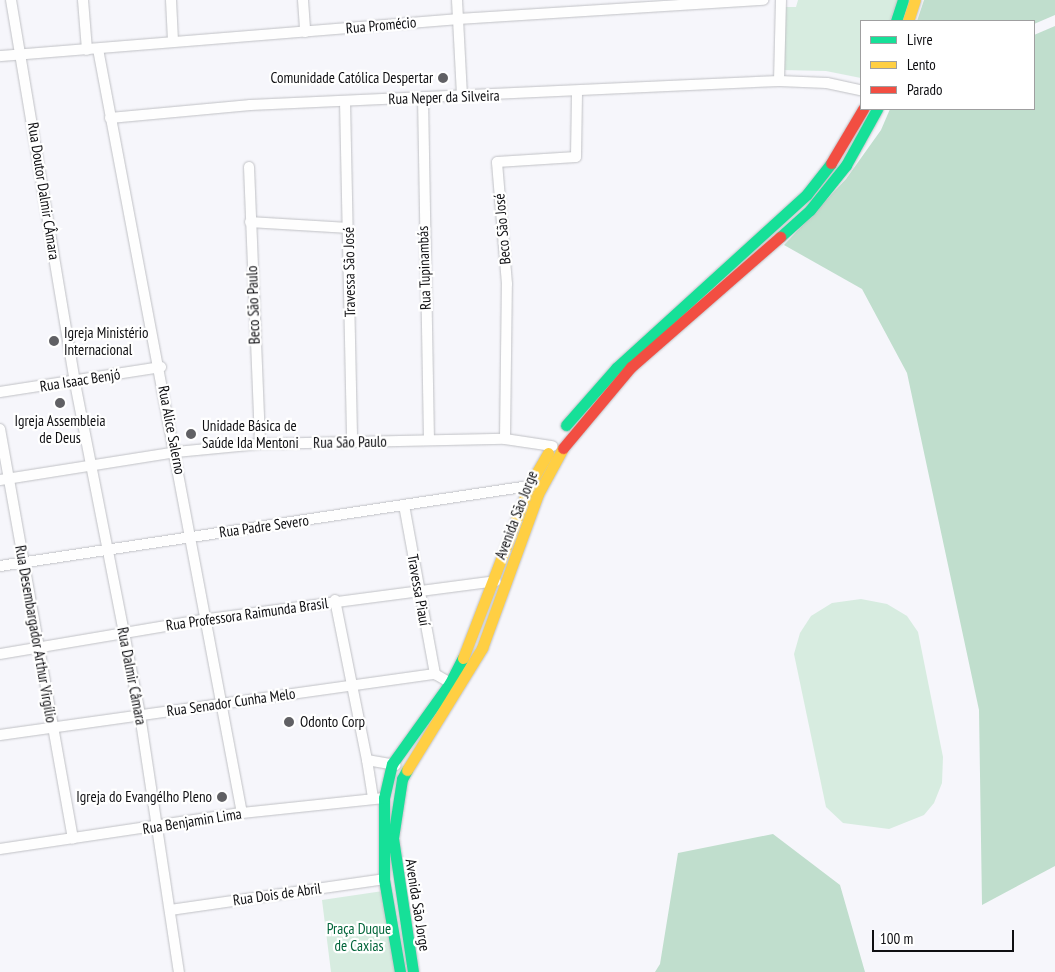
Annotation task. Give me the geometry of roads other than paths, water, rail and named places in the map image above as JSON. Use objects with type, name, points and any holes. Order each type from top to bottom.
[{"type":"main road","points":[[896,20],[903,0]]},
{"type":"main road","points":[[908,20],[915,0]]},
{"type":"main road","name":"Avenida São Jorge","points":[[413,972],[393,838],[396,800],[407,768],[454,686],[496,581],[529,486],[552,446],[582,404],[616,368],[807,194],[836,156],[861,110]]},
{"type":"main road","name":"Avenida São Jorge","points":[[400,972],[384,879],[378,798],[392,764],[482,648],[538,494],[576,428],[631,367],[810,210],[846,165],[876,110]]},
{"type":"street","name":"Rua Doutor Dalmir CÂmara","points":[[11,0],[75,383]]},
{"type":"street","points":[[83,0],[87,50]]},
{"type":"street","points":[[171,0],[173,42]]},
{"type":"street","points":[[303,0],[305,32]]},
{"type":"street","points":[[458,0],[462,95]]},
{"type":"street","name":"Rua Promécio","points":[[0,56],[626,4],[763,0]]},
{"type":"street","points":[[780,81],[781,0]]},
{"type":"street","name":"Rua Alice Salerno","points":[[98,49],[193,536],[242,813]]},
{"type":"street","name":"Rua Neper da Silveira","points":[[110,118],[250,105],[462,95],[577,92],[780,81],[827,83],[860,90]]},
{"type":"street","name":"Beco São José","points":[[505,439],[507,284],[497,162],[576,157],[577,92]]},
{"type":"street","name":"Rua Tupinambás","points":[[423,97],[429,440]]},
{"type":"street","name":"Travessa São José","points":[[345,101],[352,442]]},
{"type":"street","name":"Beco São Paulo","points":[[249,167],[260,444]]},
{"type":"street","points":[[250,222],[348,228]]},
{"type":"street","name":"Rua Isaac Benjó","points":[[0,392],[75,383],[160,367]]},
{"type":"street","name":"Rua Dalmir Câmara","points":[[75,383],[140,715],[179,972]]},
{"type":"street","name":"Rua Desembargador Arthur Virgílio","points":[[0,429],[5,480],[24,562],[73,838]]},
{"type":"street","name":"Rua São Paulo","points":[[5,480],[176,452],[260,444],[505,439],[552,446]]},
{"type":"street","name":"Rua Padre Severo","points":[[0,566],[107,548],[529,486]]},
{"type":"street","name":"Travessa Piauí","points":[[404,505],[434,674]]},
{"type":"street","name":"Rua Professora Raimunda Brasil","points":[[0,654],[335,600],[496,581]]},
{"type":"street","points":[[335,600],[368,760],[378,798]]},
{"type":"street","points":[[434,674],[454,686]]},
{"type":"street","name":"Rua Senador Cunha Melo","points":[[0,735],[223,701],[434,674]]},
{"type":"street","points":[[368,760],[407,768]]},
{"type":"street","name":"Rua Benjamin Lima","points":[[0,849],[242,813],[378,798]]},
{"type":"street","name":"Rua Dois de Abril","points":[[170,910],[384,879]]},
{"type":"place","name":"Comunidade Católica Despertar","points":[[443,78]]},
{"type":"place","name":"Igreja Ministério Internacional","points":[[54,341]]},
{"type":"place","name":"Igreja Assembleia de Deus","points":[[60,403]]},
{"type":"place","name":"Unidade Básica de Saúde Ida Mentoni","points":[[191,434]]},
{"type":"place","name":"Odonto Corp","points":[[289,722]]},
{"type":"place","name":"Igreja do Evangélho Pleno","points":[[222,797]]},
{"type":"park label","name":"Praça Duque de Caxias","points":[[359,936]]}]
